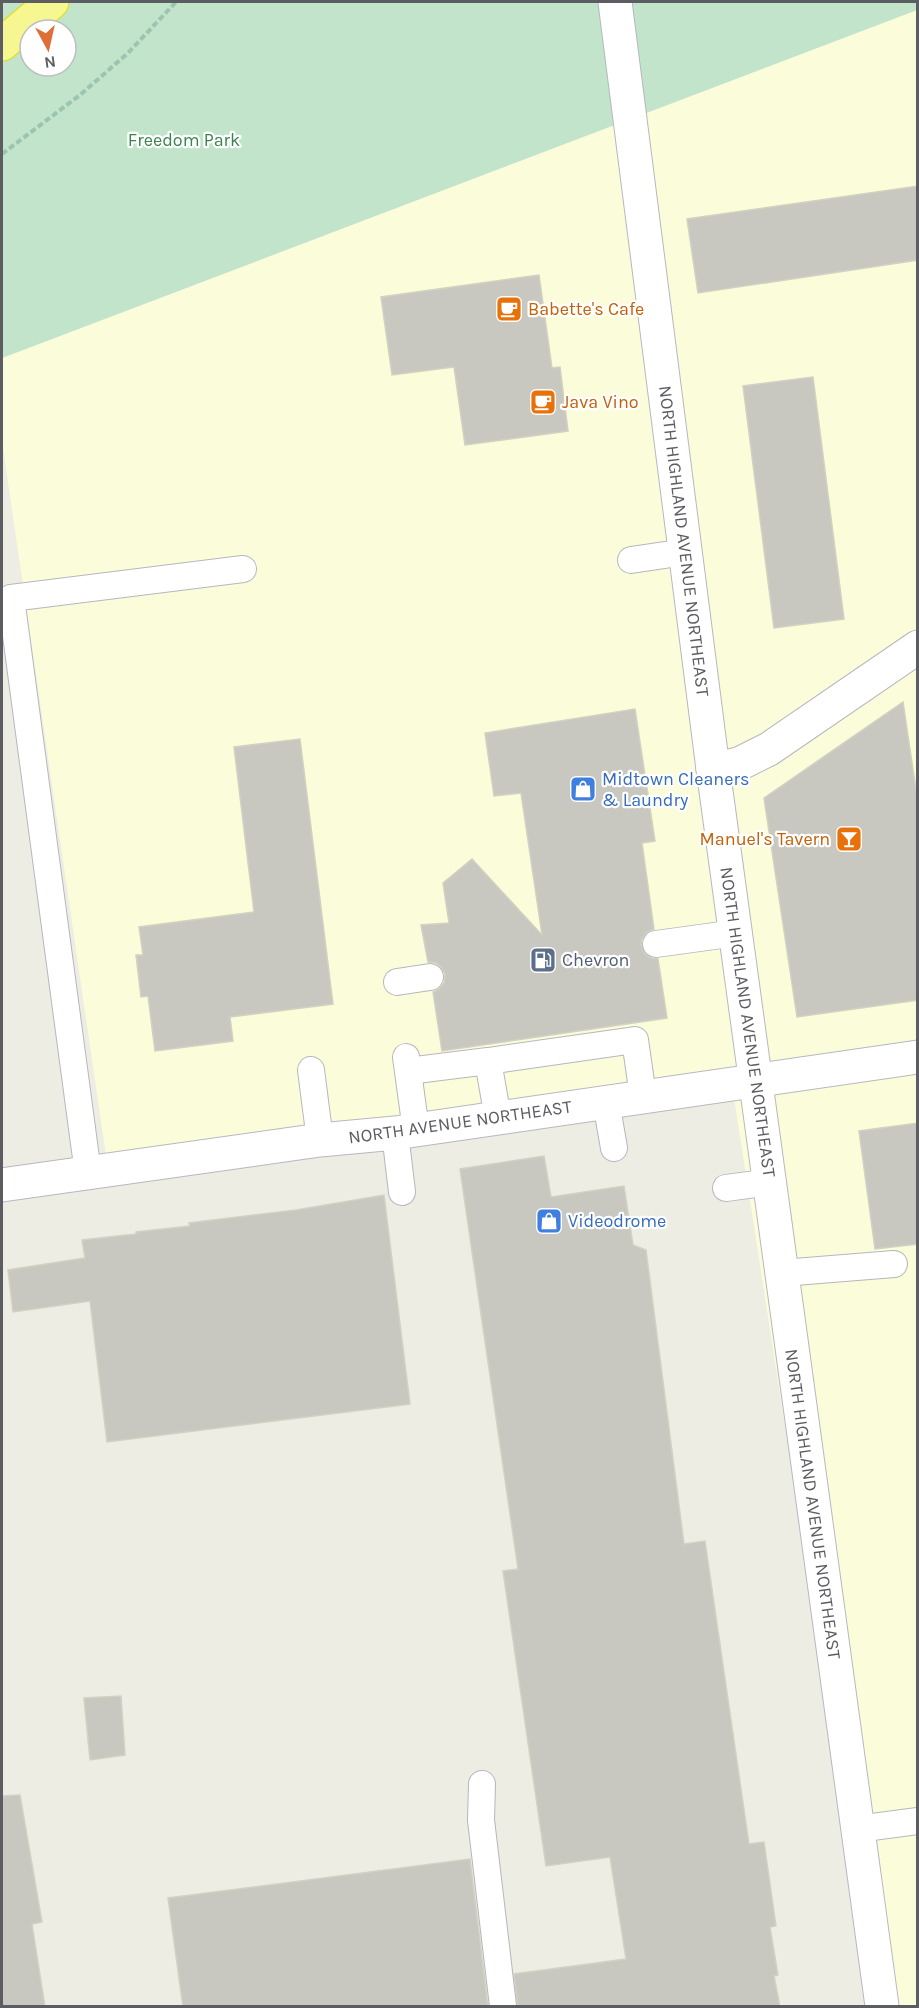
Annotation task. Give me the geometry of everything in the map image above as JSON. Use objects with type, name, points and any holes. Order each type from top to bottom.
[{"type":"highway","points":[[2,44],[52,2]]},
{"type":"main road","name":"NORTH HIGHLAND AVENUE NORTHEAST","points":[[615,2],[713,769],[882,2007]]},
{"type":"main road","points":[[713,769],[739,764],[769,749],[918,647]]},
{"type":"main road","name":"NORTH AVENUE NORTHEAST","points":[[2,1185],[320,1140],[406,1131],[918,1057]]},
{"type":"lane","points":[[632,560],[685,552]]},
{"type":"lane","points":[[88,1173],[11,598],[243,569]]},
{"type":"lane","points":[[656,944],[736,933]]},
{"type":"lane","points":[[397,982],[430,977]]},
{"type":"lane","points":[[402,1192],[407,1064],[488,1060],[633,1032],[643,1096]]},
{"type":"lane","points":[[488,1060],[498,1118]]},
{"type":"lane","points":[[311,1070],[320,1140]]},
{"type":"lane","points":[[606,1102],[614,1148]]},
{"type":"lane","points":[[726,1188],[770,1182]]},
{"type":"lane","points":[[782,1273],[894,1264]]},
{"type":"lane","points":[[482,1784],[481,1820],[503,2007]]},
{"type":"lane","points":[[857,1829],[918,1821]]},
{"type":"path","points":[[2,154],[80,95],[128,53],[177,2]]},
{"type":"shaded area","points":[[917,10],[917,2006],[875,2006],[732,1085],[108,1170],[2,441],[2,358]]},
{"type":"green space","name":"Freedom Park","points":[[2,2],[917,2],[917,10],[2,358]]},
{"type":"building","points":[[918,186],[918,260],[698,293],[687,219]]},
{"type":"building","points":[[539,275],[552,368],[560,367],[568,431],[465,445],[454,367],[392,375],[381,297]]},
{"type":"building","points":[[813,377],[844,619],[774,628],[743,386]]},
{"type":"building","points":[[903,702],[918,803],[918,1000],[797,1017],[764,798]]},
{"type":"building","points":[[635,709],[655,841],[642,843],[654,929],[646,933],[641,945],[645,954],[658,959],[667,1018],[442,1051],[433,992],[444,983],[445,974],[436,963],[428,962],[421,925],[449,923],[443,883],[472,859],[542,935],[521,793],[494,796],[485,733]]},
{"type":"building","points":[[300,739],[333,1004],[230,1017],[233,1041],[155,1051],[148,996],[141,997],[136,955],[143,955],[139,927],[254,912],[234,747]]},
{"type":"building","points":[[918,1123],[918,1244],[875,1249],[859,1131]]},
{"type":"building","points":[[544,1156],[551,1197],[624,1186],[633,1245],[646,1250],[684,1544],[705,1541],[749,1844],[764,1842],[776,1926],[770,1927],[778,1975],[774,1976],[780,2007],[518,2007],[514,1974],[626,1959],[610,1857],[546,1866],[503,1571],[518,1569],[460,1169]]},
{"type":"building","points":[[384,1195],[410,1404],[107,1442],[90,1301],[13,1312],[8,1270],[85,1258],[82,1240],[190,1226],[189,1223],[296,1210]]},
{"type":"building","points":[[121,1696],[125,1755],[90,1760],[84,1698]]},
{"type":"building","points":[[20,1795],[42,1922],[32,1924],[45,2007],[2,2007],[2,1796]]},
{"type":"building","points":[[470,1859],[488,2007],[183,2007],[168,1898]]},
{"type":"place","name":"Babette's Cafe","points":[[509,309]]},
{"type":"place","name":"Java Vino","points":[[543,402]]},
{"type":"place","name":"Midtown Cleaners & Laundry","points":[[583,789]]},
{"type":"place","name":"Manuel's Tavern","points":[[849,839]]},
{"type":"place","name":"Chevron","points":[[543,960]]},
{"type":"place","name":"Videodrome","points":[[549,1221]]}]
